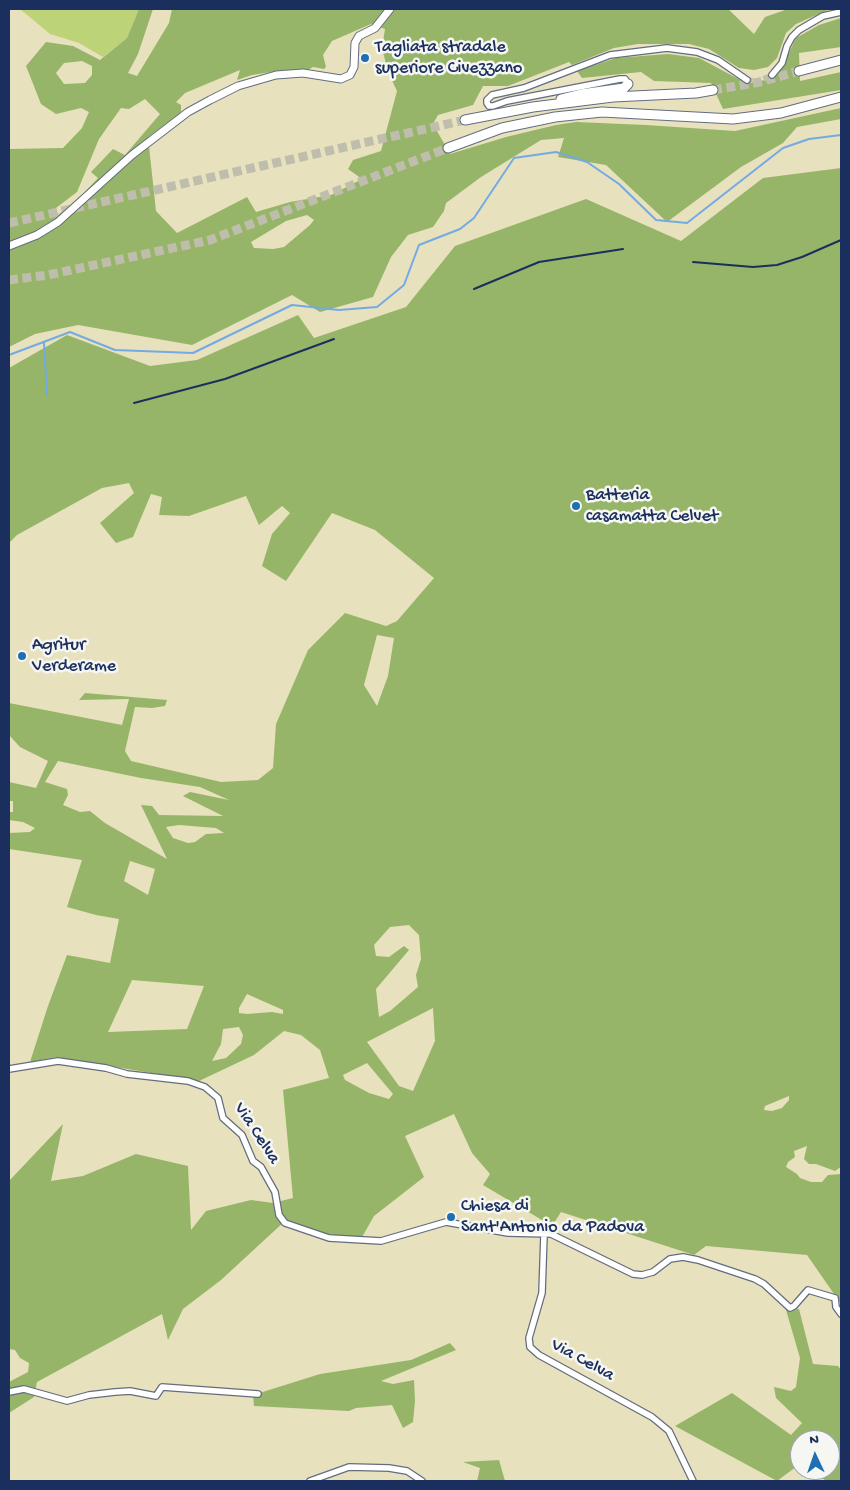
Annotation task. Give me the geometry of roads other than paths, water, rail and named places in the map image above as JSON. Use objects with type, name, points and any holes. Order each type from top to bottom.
[{"type":"highway","points":[[799,71],[841,60]]},
{"type":"highway","points":[[533,107],[566,97],[624,88],[628,84]]},
{"type":"highway","points":[[465,120],[533,107],[613,97],[696,93],[713,90]]},
{"type":"highway","points":[[448,148],[502,128],[555,117],[602,112],[733,118],[781,113],[841,97]]},
{"type":"street","points":[[9,246],[38,235],[58,222],[132,156],[188,112],[210,100],[238,86],[276,75],[302,73],[341,79],[350,75],[354,66],[355,44],[359,36],[375,28],[390,9]]},
{"type":"street","points":[[772,75],[782,63],[788,46],[799,30],[823,16],[841,12]]},
{"type":"street","points":[[628,84],[625,79],[620,79],[508,101],[493,106],[489,106],[487,103],[487,100],[492,95],[524,88],[610,55],[667,48],[697,52],[711,57],[747,80]]},
{"type":"street","name":"Via Celva","points":[[9,1069],[58,1061],[106,1068],[127,1074],[188,1081],[205,1087],[218,1098],[223,1118],[242,1135],[253,1160],[261,1167],[274,1192],[279,1215],[285,1223],[308,1232],[329,1238],[381,1240],[446,1222],[508,1232],[550,1234],[633,1274],[642,1275],[653,1272],[670,1259],[683,1256],[764,1284],[790,1308],[808,1290],[835,1298],[836,1307],[841,1314]]},
{"type":"street","name":"Via Celva","points":[[544,1235],[542,1293],[529,1338],[530,1347],[539,1355],[652,1417],[669,1431],[692,1481]]},
{"type":"street","points":[[9,1392],[24,1389],[67,1402],[89,1395],[115,1392],[130,1391],[156,1396],[162,1388],[258,1394]]},
{"type":"street","points":[[310,1481],[349,1467],[389,1468],[407,1471],[422,1481]]},
{"type":"waterway","points":[[9,355],[70,332],[115,350],[193,353],[292,305],[339,310],[377,307],[404,285],[419,245],[460,229],[474,218],[514,158],[556,152],[587,162],[619,184],[656,220],[687,223],[783,148],[809,139],[841,135]]},
{"type":"waterway","points":[[44,342],[47,395]]},
{"type":"tunnel","points":[[713,90],[760,82],[799,71]]},
{"type":"tunnel","points":[[747,80],[759,81],[772,75]]},
{"type":"tunnel","points":[[9,223],[465,120]]},
{"type":"tunnel","points":[[9,280],[48,275],[210,240],[448,148]]},
{"type":"railway","points":[[693,262],[753,267],[777,265],[802,257],[841,240]]},
{"type":"railway","points":[[474,289],[539,262],[623,249]]},
{"type":"railway","points":[[134,403],[225,379],[334,339]]},
{"type":"place","name":"Tagliata stradale superiore Civezzano","points":[[365,58]]},
{"type":"place","name":"Batteria casamatta Celvet","points":[[576,506]]},
{"type":"place","name":"Agritur Verderame","points":[[22,656]]},
{"type":"place","name":"Chiesa di Sant'Antonio da Padova","points":[[451,1217]]}]
